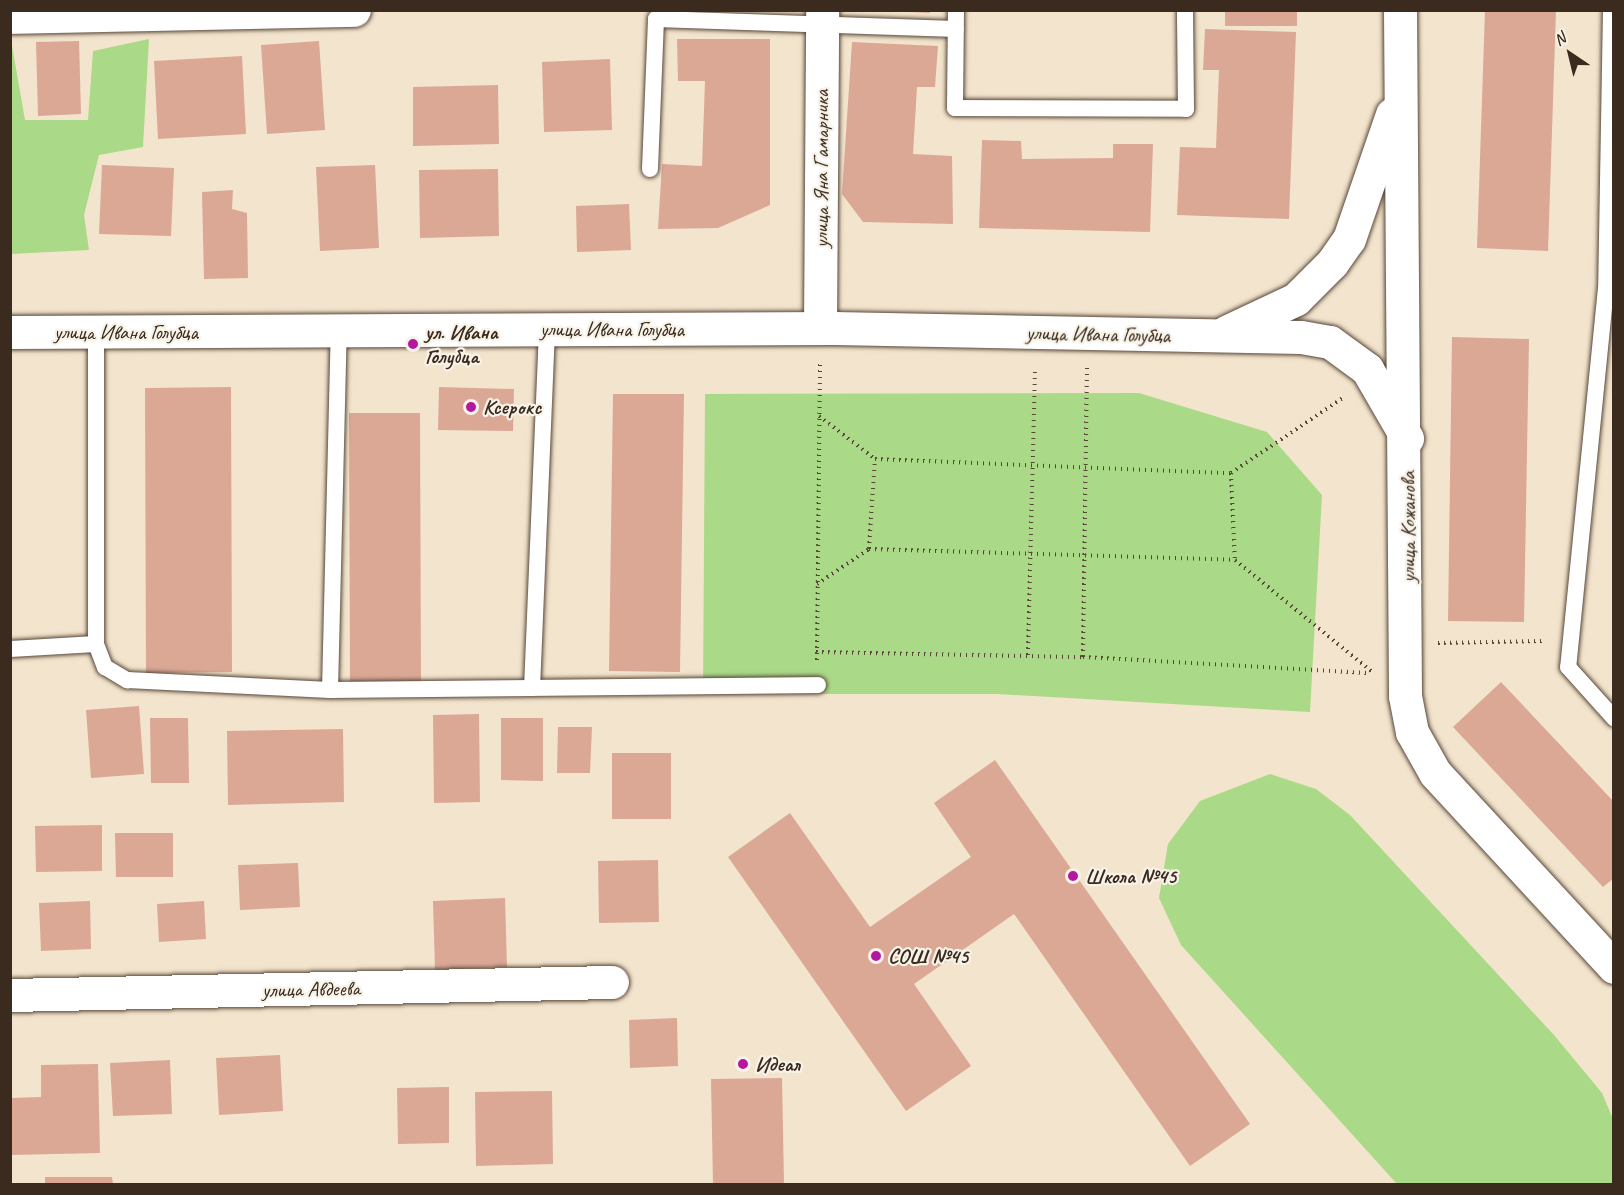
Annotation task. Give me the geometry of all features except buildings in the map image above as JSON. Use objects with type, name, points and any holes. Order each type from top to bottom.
[{"type":"street","points":[[17,15],[354,10]]},
{"type":"street","name":"улица Кожанова","points":[[1400,10],[1399,92],[1407,438],[1405,696],[1412,732],[1435,773],[1614,967]]},
{"type":"street","name":"улица Яна Гамарника","points":[[820,328],[822,15]]},
{"type":"street","points":[[1214,336],[1296,299],[1332,263],[1348,239],[1399,92]]},
{"type":"street","name":"улица Ивана Голубца","points":[[10,332],[820,328],[1214,336],[1330,342],[1367,369],[1407,438]]},
{"type":"street","name":"улица Авдеева","points":[[10,995],[612,982]]},
{"type":"lane","points":[[957,10],[955,108],[1186,109],[1185,10]]},
{"type":"lane","points":[[1611,10],[1612,64],[1606,288],[1568,668],[1614,718]]},
{"type":"lane","points":[[650,170],[656,15],[822,15],[956,29]]},
{"type":"lane","points":[[532,688],[547,329]]},
{"type":"lane","points":[[330,690],[339,331]]},
{"type":"lane","points":[[96,332],[96,644],[105,667],[127,680],[330,690],[818,685]]},
{"type":"lane","points":[[10,649],[96,644]]},
{"type":"path","points":[[818,685],[816,652],[820,328]]},
{"type":"path","points":[[1028,654],[1031,465],[1036,354]]},
{"type":"path","points":[[1083,657],[1087,355]]},
{"type":"path","points":[[819,416],[875,459],[1231,473],[1344,397]]},
{"type":"path","points":[[869,549],[875,459]]},
{"type":"path","points":[[1231,473],[1235,560]]},
{"type":"path","points":[[816,652],[1028,654],[1373,673],[1235,560],[1083,558],[869,549],[817,584]]},
{"type":"path","points":[[1426,644],[1571,641]]},
{"type":"green space","points":[[149,39],[143,147],[99,155],[84,215],[89,250],[11,254],[11,40],[25,120],[88,120],[93,51]]},
{"type":"green space","points":[[1139,393],[1267,432],[1322,495],[1310,712],[997,694],[703,694],[705,394]]},
{"type":"green space","points":[[1270,774],[1316,789],[1350,815],[1554,1035],[1602,1093],[1613,1119],[1613,1184],[1397,1184],[1181,945],[1159,898],[1168,844],[1200,801]]},
{"type":"place","name":"ул. Ивана Голубца","points":[[413,344]]},
{"type":"place","name":"Ксерокс","points":[[471,407]]},
{"type":"place","name":"Школа №45","points":[[1073,876]]},
{"type":"place","name":"СОШ №45","points":[[876,956]]},
{"type":"place","name":"Идеал","points":[[743,1064]]}]
